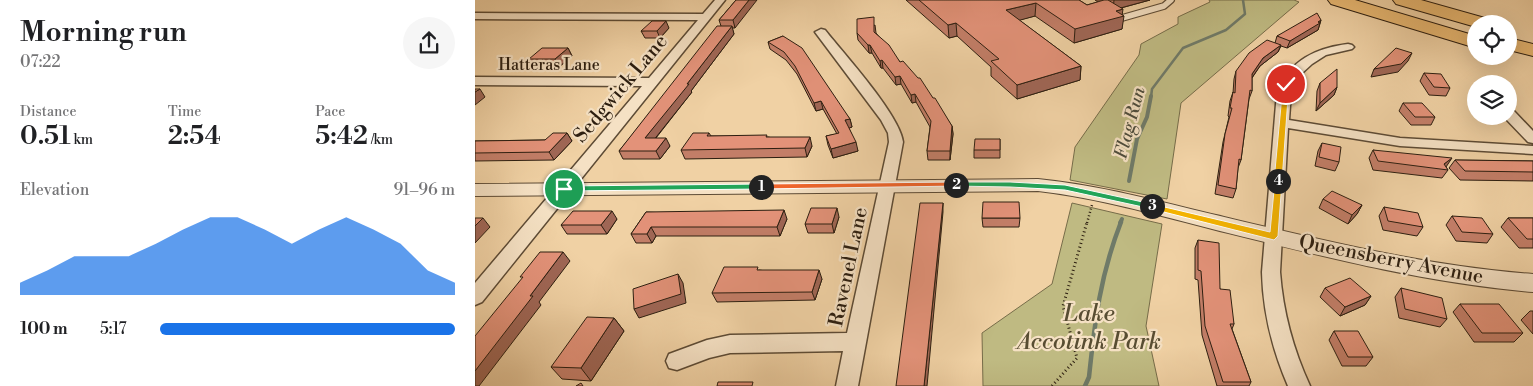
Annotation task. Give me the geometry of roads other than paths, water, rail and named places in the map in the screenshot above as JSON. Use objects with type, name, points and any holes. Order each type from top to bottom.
[{"type":"highway","points":[[1337,0],[1467,39]]},
{"type":"highway","points":[[1358,0],[1467,32]]},
{"type":"highway","points":[[1378,0],[1467,25]]},
{"type":"highway","points":[[1402,0],[1467,19]]},
{"type":"highway","points":[[1517,32],[1533,37]]},
{"type":"highway","points":[[1517,38],[1533,43]]},
{"type":"highway","points":[[1517,46],[1533,50]]},
{"type":"highway","points":[[1517,53],[1533,58]]},
{"type":"street","name":"Sedgwick Lane","points":[[475,297],[721,0]]},
{"type":"street","points":[[475,16],[707,17]]},
{"type":"street","name":"Ravenel Lane","points":[[821,32],[892,125],[896,142],[847,386]]},
{"type":"street","points":[[1299,386],[1285,351],[1276,320],[1272,292],[1284,92],[1286,84],[1292,75],[1325,52],[1348,48]]},
{"type":"street","name":"Hatteras Lane","points":[[475,81],[653,82]]},
{"type":"street","points":[[1517,122],[1533,139]]},
{"type":"street","points":[[1282,123],[1400,142],[1533,150]]},
{"type":"street","name":"Queensberry Avenue","points":[[475,190],[1010,184],[1056,187],[1088,192],[1400,265],[1459,275],[1533,283]]},
{"type":"street","points":[[677,361],[707,348],[730,344],[855,342]]},
{"type":"lane","points":[[1122,18],[1164,6],[1171,0]]},
{"type":"waterway","name":"Flag Run","points":[[1151,97],[1152,89],[1183,48],[1226,30],[1245,14],[1243,0]]},
{"type":"waterway","name":"Flag Run","points":[[1129,181],[1137,139],[1147,117],[1151,96]]},
{"type":"waterway","name":"Flag Run","points":[[1120,223],[1122,219]]},
{"type":"waterway","name":"Flag Run","points":[[1085,386],[1089,377],[1096,317],[1103,280],[1121,222]]},
{"type":"park label","name":"Lake Accotink Park","points":[[1089,328]]}]
